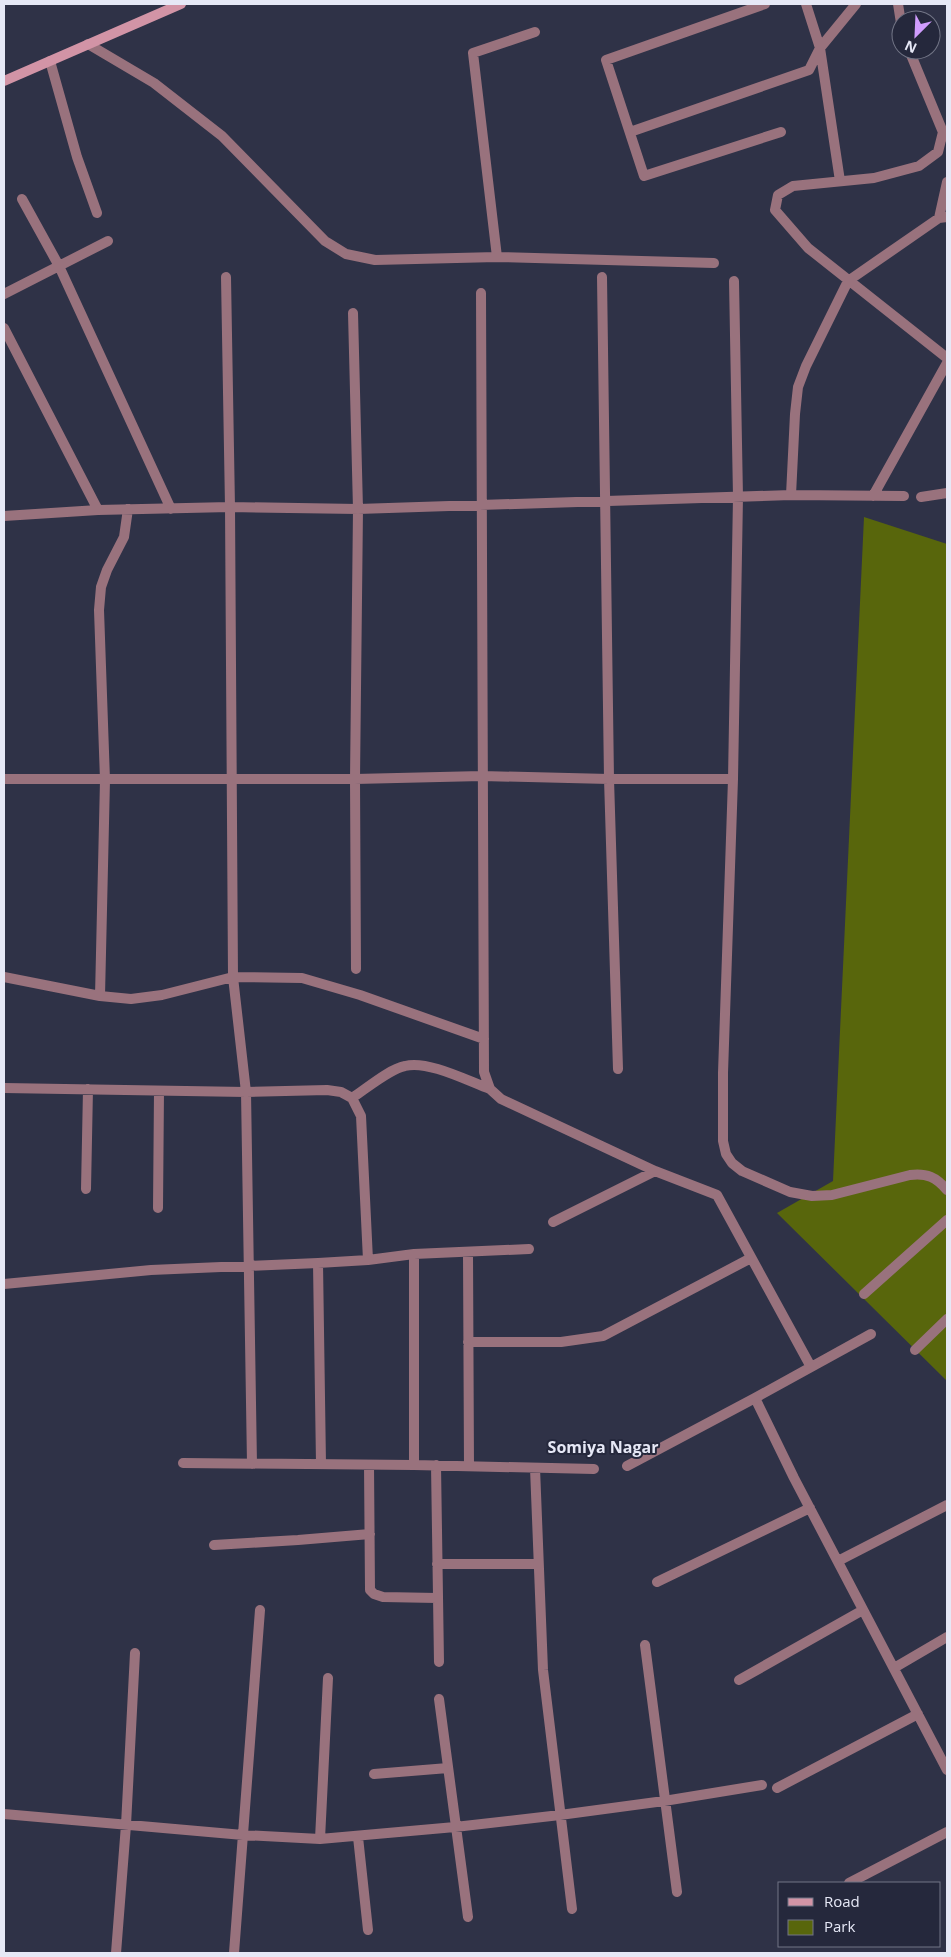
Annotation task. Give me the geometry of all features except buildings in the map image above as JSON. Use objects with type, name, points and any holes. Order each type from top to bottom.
[{"type":"main road","points":[[4,81],[181,4]]},
{"type":"street","points":[[765,4],[606,60],[644,176],[781,132]]},
{"type":"street","points":[[806,4],[820,48],[840,181]]},
{"type":"street","points":[[630,132],[809,70],[820,48],[856,4]]},
{"type":"street","points":[[497,257],[474,53],[535,32]]},
{"type":"street","points":[[88,44],[154,83],[222,136],[325,241],[346,254],[375,260],[497,257],[714,263]]},
{"type":"street","points":[[913,60],[945,137],[938,152],[918,166],[874,178],[793,186],[778,195],[775,210],[808,248],[947,358]]},
{"type":"street","points":[[50,61],[77,157],[98,213]]},
{"type":"street","points":[[791,495],[798,387],[806,366],[848,281],[943,217],[947,182]]},
{"type":"street","points":[[22,199],[58,266],[171,509]]},
{"type":"street","points":[[4,294],[108,241]]},
{"type":"street","points":[[226,277],[230,507],[233,977],[246,1092],[252,1464]]},
{"type":"street","points":[[602,277],[609,779],[618,1069]]},
{"type":"street","points":[[734,281],[738,497],[733,779],[723,1073],[723,1141],[726,1154],[732,1163],[742,1171],[790,1192],[812,1196],[832,1195],[922,1173],[933,1177],[947,1190]]},
{"type":"street","points":[[481,292],[484,1072],[490,1089]]},
{"type":"street","points":[[353,312],[358,509],[355,780],[356,969]]},
{"type":"street","points":[[4,328],[98,510]]},
{"type":"street","points":[[874,496],[947,363]]},
{"type":"street","points":[[921,497],[947,494]]},
{"type":"street","points":[[4,516],[128,509],[230,507],[358,509],[791,495],[904,496]]},
{"type":"street","points":[[100,996],[105,780],[99,610],[101,587],[107,570],[124,537],[128,509]]},
{"type":"street","points":[[4,779],[355,780],[482,776],[733,779]]},
{"type":"street","points":[[4,977],[100,996],[131,999],[162,996],[233,977],[302,978],[360,995],[484,1039]]},
{"type":"street","points":[[352,1098],[403,1066],[414,1065],[434,1068],[490,1089],[501,1099],[655,1171],[717,1195],[811,1366]]},
{"type":"street","points":[[4,1088],[246,1092],[327,1090],[341,1092],[352,1098],[361,1116],[368,1260]]},
{"type":"street","points":[[86,1189],[88,1089]]},
{"type":"street","points":[[158,1208],[159,1091]]},
{"type":"street","points":[[553,1222],[655,1171]]},
{"type":"street","points":[[864,1294],[947,1220]]},
{"type":"street","points":[[4,1284],[151,1270],[318,1263],[368,1260],[414,1254],[529,1249]]},
{"type":"street","points":[[468,1252],[469,1466]]},
{"type":"street","points":[[414,1254],[414,1465]]},
{"type":"street","points":[[468,1342],[561,1342],[603,1336],[751,1258]]},
{"type":"street","points":[[318,1263],[321,1464]]},
{"type":"street","points":[[915,1350],[947,1318]]},
{"type":"street","points":[[628,1466],[871,1334]]},
{"type":"street","points":[[755,1398],[810,1508],[947,1770]]},
{"type":"street","points":[[183,1463],[436,1465],[594,1470]]},
{"type":"street","points":[[369,1465],[370,1590],[382,1597],[437,1598]]},
{"type":"street","points":[[436,1465],[439,1662]]},
{"type":"street","points":[[535,1468],[542,1670],[572,1909]]},
{"type":"street","points":[[838,1561],[947,1504]]},
{"type":"street","points":[[658,1582],[810,1508]]},
{"type":"street","points":[[214,1545],[370,1534]]},
{"type":"street","points":[[437,1564],[538,1564]]},
{"type":"street","points":[[234,1953],[260,1610]]},
{"type":"street","points":[[739,1680],[863,1610]]},
{"type":"street","points":[[894,1668],[947,1637]]},
{"type":"street","points":[[645,1645],[677,1892]]},
{"type":"street","points":[[116,1953],[126,1825],[134,1654]]},
{"type":"street","points":[[320,1839],[328,1678]]},
{"type":"street","points":[[440,1699],[468,1917]]},
{"type":"street","points":[[777,1788],[918,1714]]},
{"type":"street","points":[[374,1774],[448,1768]]},
{"type":"street","points":[[4,1814],[243,1835],[320,1839],[560,1815],[664,1802],[762,1785]]},
{"type":"street","points":[[851,1882],[947,1832]]},
{"type":"street","points":[[358,1836],[368,1930]]},
{"type":"green space","points":[[864,517],[947,544],[947,1381],[777,1213],[833,1181]]},
{"type":"district","name":"Somiya Nagar","points":[[603,1447]]}]
